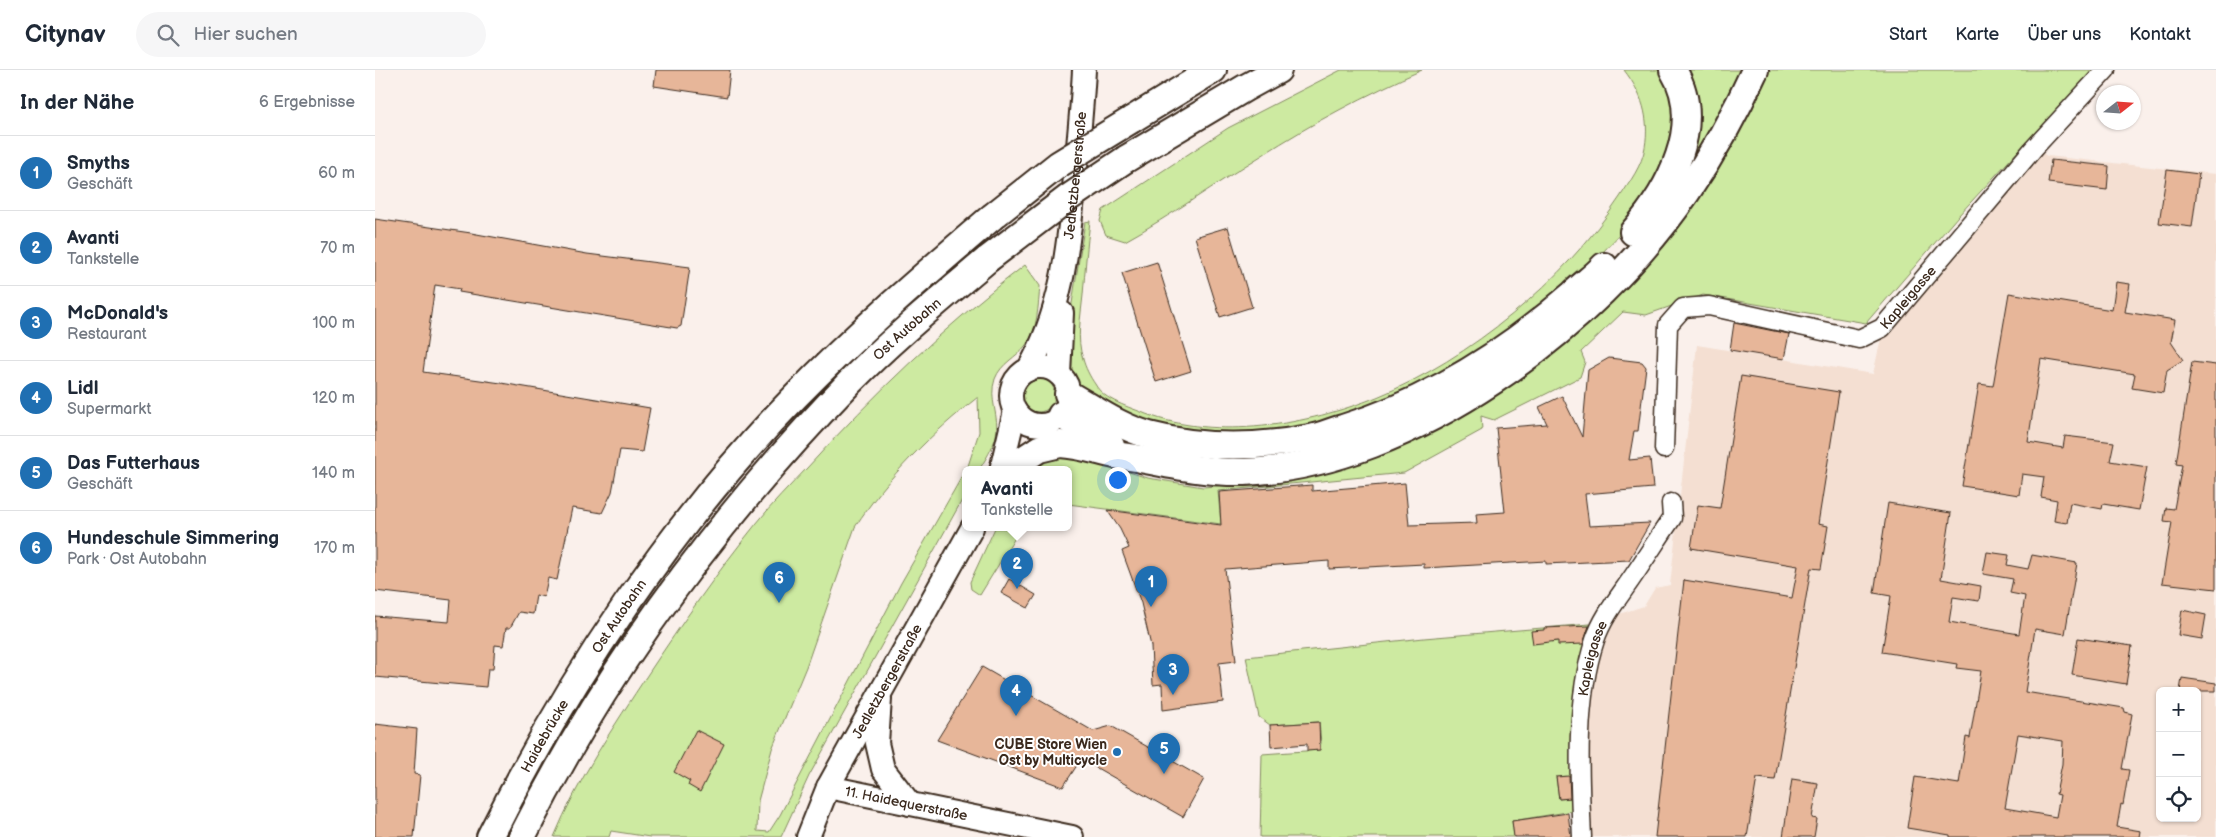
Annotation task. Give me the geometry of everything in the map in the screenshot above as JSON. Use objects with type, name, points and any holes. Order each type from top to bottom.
[{"type":"highway","name":"Ost Autobahn","points":[[584,669],[625,604],[710,492],[794,397],[877,316],[992,217],[1059,164],[1213,70]]},
{"type":"highway","name":"Ost Autobahn","points":[[615,672],[679,581],[756,485],[850,382],[893,341],[988,259],[1068,198],[1126,159],[1278,70]]},
{"type":"highway","points":[[1057,402],[1148,435],[1202,445],[1253,446],[1312,438],[1368,420],[1432,391],[1489,358],[1549,315],[1602,268],[1646,217],[1671,179],[1684,143],[1685,108],[1677,77],[1673,70]]},
{"type":"highway","points":[[1013,466],[1039,449],[1060,444],[1199,470],[1222,472],[1263,471],[1343,454],[1388,437],[1442,411],[1533,352],[1574,318],[1613,281],[1652,237],[1688,191],[1741,102],[1755,70]]},
{"type":"highway","points":[[1057,402],[1111,445],[1139,459]]},
{"type":"highway","name":"Haidebrücke","points":[[490,837],[507,803],[584,669]]},
{"type":"highway","name":"Haidebrücke","points":[[522,837],[545,791],[615,672]]},
{"type":"main road","name":"Jedletzbergerstraße","points":[[1028,370],[1044,341],[1062,280],[1068,249],[1084,70]]},
{"type":"main road","name":"Jedletzbergerstraße","points":[[1057,402],[1062,280]]},
{"type":"main road","points":[[1044,367],[1057,402],[1025,421],[1015,411],[1011,392],[1020,375],[1028,370],[1044,367]]},
{"type":"main road","points":[[1005,466],[1057,402]]},
{"type":"main road","points":[[1003,466],[1015,411]]},
{"type":"main road","name":"Jedletzbergerstraße","points":[[808,837],[828,787],[970,531]]},
{"type":"main road","points":[[881,692],[877,743],[883,769],[910,804]]},
{"type":"main road","name":"11. Haidequerstraße","points":[[828,787],[1072,837]]},
{"type":"street","name":"Kapleigasse","points":[[1664,449],[1668,325],[1683,308],[1709,306],[1859,338],[1882,328],[2034,148],[2105,70]]},
{"type":"street","name":"Kapleigasse","points":[[1582,837],[1579,779],[1581,722],[1587,674],[1595,640],[1611,607],[1672,518],[1671,503]]},
{"type":"shaded area","points":[[2041,152],[2047,156],[2216,174],[2216,837],[1590,837],[1586,765],[1594,671],[1613,616],[1644,606],[1655,588],[1670,585],[1697,345],[1873,374],[1882,334]]},
{"type":"green space","points":[[1341,70],[1422,70],[1360,99],[1300,132],[1160,221],[1125,241],[1106,235],[1100,221],[1103,210],[1228,128]]},
{"type":"green space","points":[[1624,70],[1660,70],[1672,101],[1675,135],[1661,177],[1627,227],[1570,286],[1513,334],[1389,404],[1260,440],[1134,425],[1083,393],[1069,364],[1065,347],[1085,222],[1090,221],[1080,327],[1081,351],[1088,372],[1099,390],[1125,406],[1174,422],[1203,427],[1232,428],[1292,422],[1350,407],[1377,397],[1412,381],[1446,361],[1480,339],[1513,314],[1543,287],[1598,228],[1632,179],[1645,147],[1646,126],[1640,97]]},
{"type":"green space","points":[[1680,70],[1747,70],[1720,124],[1672,201],[1614,271],[1578,307],[1538,341],[1493,374],[1445,403],[1395,428],[1344,448],[1293,461],[1243,466],[1221,466],[1178,460],[1116,440],[1078,419],[1083,410],[1126,434],[1175,448],[1208,453],[1258,453],[1307,445],[1354,433],[1405,412],[1475,375],[1508,354],[1570,305],[1626,250],[1663,203],[1684,164],[1691,140],[1691,109]]},
{"type":"green space","points":[[1761,70],[2093,70],[1958,216],[1866,323],[1703,295],[1646,315],[1623,312],[1581,352],[1585,362],[1580,377],[1494,420],[1481,416],[1482,430],[1404,473],[1218,491],[1221,524],[1072,505],[1072,466],[1028,466],[1031,462],[1071,454],[1148,478],[1203,487],[1263,482],[1556,342]]},
{"type":"green space","points":[[1025,265],[1040,286],[1037,317],[1030,339],[1022,350],[1001,369],[995,379],[993,401],[997,421],[996,436],[989,454],[982,466],[968,466],[979,432],[978,397],[911,457],[882,490],[855,527],[806,667],[772,749],[758,801],[757,831],[769,832],[780,815],[901,583],[962,476],[962,500],[809,776],[781,837],[650,837],[611,831],[609,837],[554,837],[574,794],[622,713],[701,598],[756,524],[858,413],[911,361]]},
{"type":"green space","points":[[1038,378],[1045,379],[1050,383],[1054,388],[1054,402],[1050,407],[1045,411],[1038,412],[1031,411],[1026,407],[1022,402],[1021,395],[1022,388],[1026,383],[1031,379]]},
{"type":"green space","points":[[994,531],[1019,531],[980,595],[971,589],[970,582]]},
{"type":"green space","points":[[1590,624],[1580,702],[1574,776],[1556,778],[1559,799],[1574,798],[1573,811],[1512,821],[1514,837],[1260,837],[1262,754],[1319,750],[1321,743],[1319,722],[1270,725],[1259,717],[1246,657],[1424,638]]},
{"type":"building","points":[[656,70],[730,70],[727,97],[654,86]]},
{"type":"building","points":[[2051,160],[2109,166],[2107,190],[2048,183]]},
{"type":"building","points":[[2167,170],[2199,174],[2192,227],[2159,223]]},
{"type":"building","points":[[375,219],[471,233],[587,254],[690,267],[681,326],[677,328],[459,292],[460,289],[435,285],[423,372],[650,408],[642,452],[620,450],[612,492],[602,513],[572,508],[557,580],[548,578],[544,597],[536,595],[533,614],[519,612],[510,628],[506,628],[503,646],[495,645],[493,669],[488,669],[486,687],[375,677],[375,616],[449,622],[451,600],[375,591]]},
{"type":"building","points":[[1228,227],[1252,307],[1220,317],[1195,237]]},
{"type":"building","points":[[1157,262],[1191,371],[1156,382],[1122,273]]},
{"type":"building","points":[[2116,282],[2130,284],[2125,312],[2175,320],[2171,342],[2183,360],[2167,370],[2163,393],[2132,388],[2135,374],[2041,359],[2028,442],[2063,448],[2065,436],[2114,442],[2110,461],[2147,467],[2139,510],[2103,504],[2102,509],[2070,503],[2067,523],[2054,521],[2057,500],[2041,497],[2044,477],[2022,474],[2019,495],[1962,486],[1979,384],[1993,386],[2009,293],[2112,310]]},
{"type":"building","points":[[1734,323],[1789,334],[1784,359],[1730,350]]},
{"type":"building","points":[[1609,358],[1642,362],[1646,367],[1638,431],[1634,431],[1629,460],[1650,458],[1653,488],[1585,494],[1589,526],[1650,523],[1629,560],[1546,564],[1546,561],[1424,568],[1424,564],[1329,569],[1329,561],[1225,569],[1236,661],[1219,663],[1223,702],[1163,710],[1162,684],[1153,685],[1151,646],[1141,603],[1122,551],[1129,548],[1120,529],[1107,510],[1221,525],[1219,492],[1312,485],[1312,491],[1405,483],[1409,525],[1477,523],[1476,514],[1505,512],[1496,428],[1547,424],[1539,407],[1562,396],[1582,437],[1588,370]]},
{"type":"building","points":[[2192,362],[2216,365],[2216,589],[2162,583],[2172,522],[2164,521],[2166,508],[2174,509],[2182,465],[2176,464]]},
{"type":"building","points":[[1741,376],[1839,392],[1818,524],[1828,526],[1821,569],[1811,568],[1775,780],[1757,778],[1747,837],[1655,837],[1684,580],[1792,598],[1798,566],[1691,548],[1698,505],[1720,508]]},
{"type":"building","points":[[1888,503],[1951,513],[1941,579],[1981,586],[1979,601],[1953,597],[1949,622],[2019,634],[2025,596],[2010,593],[2013,579],[1983,574],[1987,552],[2009,555],[2007,565],[2028,569],[2032,555],[2077,563],[2065,634],[2035,629],[2025,692],[2124,708],[2125,712],[2132,714],[2122,769],[2129,770],[2117,827],[2141,831],[2140,837],[1950,837],[1950,835],[1907,828],[1915,777],[1959,784],[1966,737],[1970,738],[1981,671],[1956,668],[1957,664],[1882,652],[1891,596],[1874,593]],"holes":[[[2018,734],[2063,741],[2062,764],[2056,794],[2060,795],[2056,817],[2005,808]]]},
{"type":"building","points":[[1009,579],[1036,595],[1028,608],[1001,593]]},
{"type":"building","points":[[2182,610],[2206,615],[2202,639],[2178,635]]},
{"type":"building","points":[[1589,626],[1583,644],[1558,645],[1558,641],[1533,644],[1531,631],[1544,630],[1544,628]]},
{"type":"building","points":[[2078,638],[2132,646],[2126,684],[2072,675]]},
{"type":"building","points":[[982,667],[1093,731],[1111,726],[1204,779],[1183,817],[1081,759],[1063,787],[937,740]]},
{"type":"building","points":[[2182,678],[2216,683],[2216,691],[2201,691],[2201,687],[2181,687]]},
{"type":"building","points":[[1319,722],[1320,750],[1307,751],[1307,744],[1271,747],[1270,725]]},
{"type":"building","points":[[375,724],[417,729],[414,774],[420,775],[414,837],[375,837]]},
{"type":"building","points":[[696,730],[724,744],[700,792],[688,785],[690,781],[674,772]]},
{"type":"building","points":[[1569,776],[1570,798],[1559,799],[1556,777]]},
{"type":"building","points":[[1792,779],[1818,783],[1812,818],[1817,819],[1814,837],[1783,837]]},
{"type":"building","points":[[1568,813],[1571,837],[1514,837],[1512,821]]},
{"type":"place","name":"Avanti","points":[[1017,589]]},
{"type":"place","name":"Hundeschule Simmering","points":[[779,603]]},
{"type":"place","name":"Smyths","points":[[1151,607]]},
{"type":"place","name":"McDonald's","points":[[1173,695]]},
{"type":"place","name":"Lidl","points":[[1016,716]]},
{"type":"place","name":"CUBE Store Wien Ost by Multicycle","points":[[1117,752]]},
{"type":"place","name":"Das Futterhaus","points":[[1164,774]]}]
